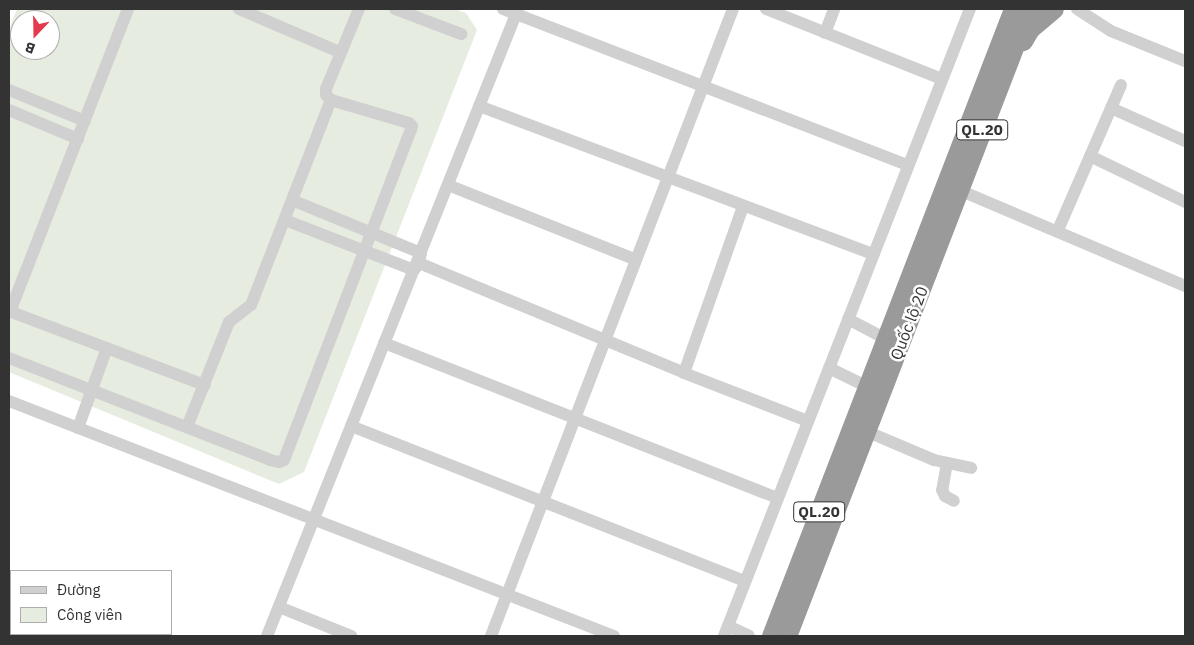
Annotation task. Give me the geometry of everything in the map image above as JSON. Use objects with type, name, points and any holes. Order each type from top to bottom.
[{"type":"highway","name":"QL.20","points":[[998,67],[999,9]]},
{"type":"highway","name":"Quốc lộ 20","points":[[772,636],[960,190],[998,67],[1013,9]]},
{"type":"highway","name":"Quốc lộ 20","points":[[787,636],[868,432],[884,338],[998,67],[1029,9]]},
{"type":"highway","name":"QL.20","points":[[998,67],[1030,29],[1054,9]]},
{"type":"street","points":[[128,9],[11,304],[11,309],[14,313],[205,385]]},
{"type":"street","points":[[239,9],[259,13],[340,52]]},
{"type":"street","points":[[9,358],[270,460],[279,462],[284,460],[412,126],[331,100],[326,95],[326,89],[340,52],[359,9]]},
{"type":"street","points":[[394,9],[461,34]]},
{"type":"street","points":[[503,9],[517,11],[703,86],[908,165]]},
{"type":"street","points":[[491,636],[733,9]]},
{"type":"street","points":[[766,9],[942,80]]},
{"type":"street","points":[[825,32],[834,9]]},
{"type":"street","points":[[749,636],[726,631],[970,9]]},
{"type":"street","points":[[1077,9],[1111,31],[1185,61]]},
{"type":"street","points":[[267,636],[517,11]]},
{"type":"street","points":[[1058,230],[1121,86]]},
{"type":"street","points":[[9,90],[85,120]]},
{"type":"street","points":[[187,427],[229,322],[251,305],[331,100]]},
{"type":"street","points":[[479,106],[873,254]]},
{"type":"street","points":[[1111,108],[1185,141]]},
{"type":"street","points":[[9,110],[78,139]]},
{"type":"street","points":[[1090,156],[1185,202]]},
{"type":"street","points":[[448,185],[636,260]]},
{"type":"street","points":[[960,190],[1058,230],[1185,286]]},
{"type":"street","points":[[292,200],[372,231],[418,262]]},
{"type":"street","points":[[684,373],[743,206]]},
{"type":"street","points":[[285,220],[365,250],[418,262],[684,373],[808,421]]},
{"type":"street","points":[[848,319],[884,338]]},
{"type":"street","points":[[384,343],[778,498]]},
{"type":"street","points":[[78,428],[107,348]]},
{"type":"street","points":[[829,368],[875,390]]},
{"type":"street","points":[[9,401],[614,636]]},
{"type":"street","points":[[351,426],[746,581]]},
{"type":"street","points":[[868,432],[947,463],[971,468]]},
{"type":"street","points":[[947,463],[942,490],[945,496],[954,501]]},
{"type":"street","points":[[279,607],[351,636]]},
{"type":"green space","points":[[17,9],[454,9],[466,13],[477,30],[304,472],[279,484],[9,372],[10,27],[10,60],[60,60],[60,10]]}]
